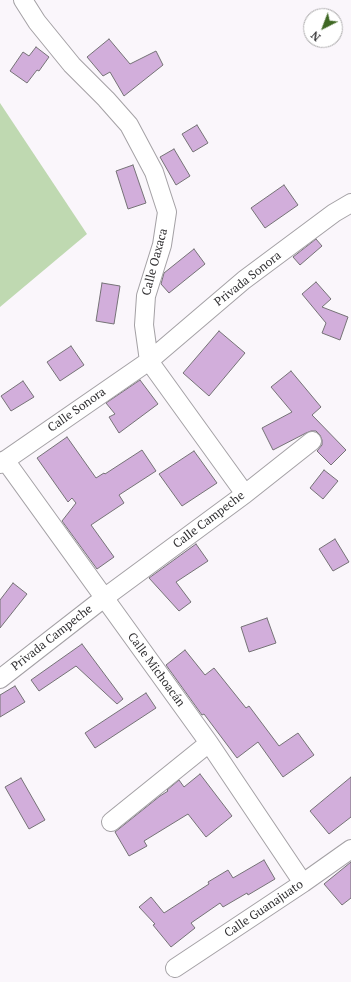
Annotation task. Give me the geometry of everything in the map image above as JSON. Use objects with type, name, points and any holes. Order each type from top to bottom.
[{"type":"street","name":"Calle Oaxaca","points":[[22,0],[37,22],[72,65],[106,99],[129,125],[154,172],[168,212],[162,245],[146,296],[144,325],[149,360],[245,494]]},
{"type":"street","name":"Privada Sonora","points":[[149,360],[244,280],[334,213],[351,203]]},
{"type":"street","name":"Calle Sonora","points":[[2,462],[149,360]]},
{"type":"street","name":"Calle Campeche","points":[[104,598],[245,494],[312,441]]},
{"type":"street","name":"Calle Michoacán","points":[[2,462],[104,598],[209,743],[303,883]]},
{"type":"street","name":"Privada Campeche","points":[[0,679],[104,598]]},
{"type":"street","points":[[111,822],[209,743]]},
{"type":"street","name":"Calle Guanajuato","points":[[175,968],[303,883],[351,849]]},
{"type":"green space","points":[[0,103],[87,234],[0,307]]},
{"type":"building","points":[[109,39],[130,64],[156,51],[163,65],[124,96],[110,72],[103,76],[87,57]]},
{"type":"building","points":[[36,47],[49,57],[39,71],[37,70],[27,83],[10,71],[23,52],[29,56]]},
{"type":"building","points":[[197,125],[208,143],[193,152],[182,134]]},
{"type":"building","points":[[174,149],[190,176],[176,185],[160,157]]},
{"type":"building","points":[[133,165],[146,203],[128,209],[116,171]]},
{"type":"building","points":[[284,185],[298,205],[265,228],[251,208]]},
{"type":"building","points":[[316,239],[322,246],[300,265],[293,257]]},
{"type":"building","points":[[194,249],[205,264],[169,293],[161,284],[164,273]]},
{"type":"building","points":[[316,282],[331,299],[322,307],[348,317],[340,340],[322,333],[326,323],[302,294]]},
{"type":"building","points":[[102,283],[120,286],[114,324],[96,321]]},
{"type":"building","points":[[219,331],[245,353],[209,396],[183,373]]},
{"type":"building","points":[[71,346],[84,365],[60,381],[47,362]]},
{"type":"building","points":[[291,371],[321,407],[312,415],[346,450],[331,465],[317,451],[322,445],[322,440],[316,431],[306,433],[273,450],[262,428],[292,412],[271,387]]},
{"type":"building","points":[[140,380],[158,404],[119,433],[109,417],[115,414],[106,403]]},
{"type":"building","points":[[23,381],[34,397],[11,411],[1,396]]},
{"type":"building","points":[[67,437],[96,478],[104,473],[105,474],[142,450],[156,471],[119,495],[124,503],[91,525],[114,557],[97,569],[62,521],[76,503],[72,498],[68,502],[37,458]]},
{"type":"building","points":[[194,451],[217,483],[182,506],[159,474]]},
{"type":"building","points":[[324,470],[338,481],[323,499],[310,488]]},
{"type":"building","points":[[335,539],[349,562],[333,571],[319,549]]},
{"type":"building","points":[[196,544],[208,561],[176,582],[191,602],[179,611],[149,578]]},
{"type":"building","points":[[13,583],[27,594],[0,628],[0,600]]},
{"type":"building","points":[[267,618],[276,643],[249,652],[241,627]]},
{"type":"building","points":[[82,644],[123,699],[117,704],[76,666],[39,691],[31,680]]},
{"type":"building","points":[[185,650],[205,675],[214,668],[246,708],[249,706],[279,746],[298,733],[314,755],[283,777],[258,742],[237,758],[204,714],[202,715],[166,665]]},
{"type":"building","points":[[15,686],[25,702],[0,717],[0,695]]},
{"type":"building","points":[[146,693],[156,708],[95,748],[85,733]]},
{"type":"building","points":[[200,774],[232,816],[206,837],[188,814],[144,841],[147,846],[129,856],[115,832],[168,791],[167,790],[179,780],[184,787]]},
{"type":"building","points":[[351,777],[351,817],[329,834],[310,811]]},
{"type":"building","points":[[21,778],[45,820],[29,829],[5,787]]},
{"type":"building","points":[[264,860],[275,879],[248,895],[247,893],[223,907],[220,903],[191,923],[195,928],[171,947],[153,925],[155,924],[139,907],[151,897],[164,913],[228,870],[233,878]]},
{"type":"building","points":[[351,862],[351,898],[342,905],[324,884]]}]
